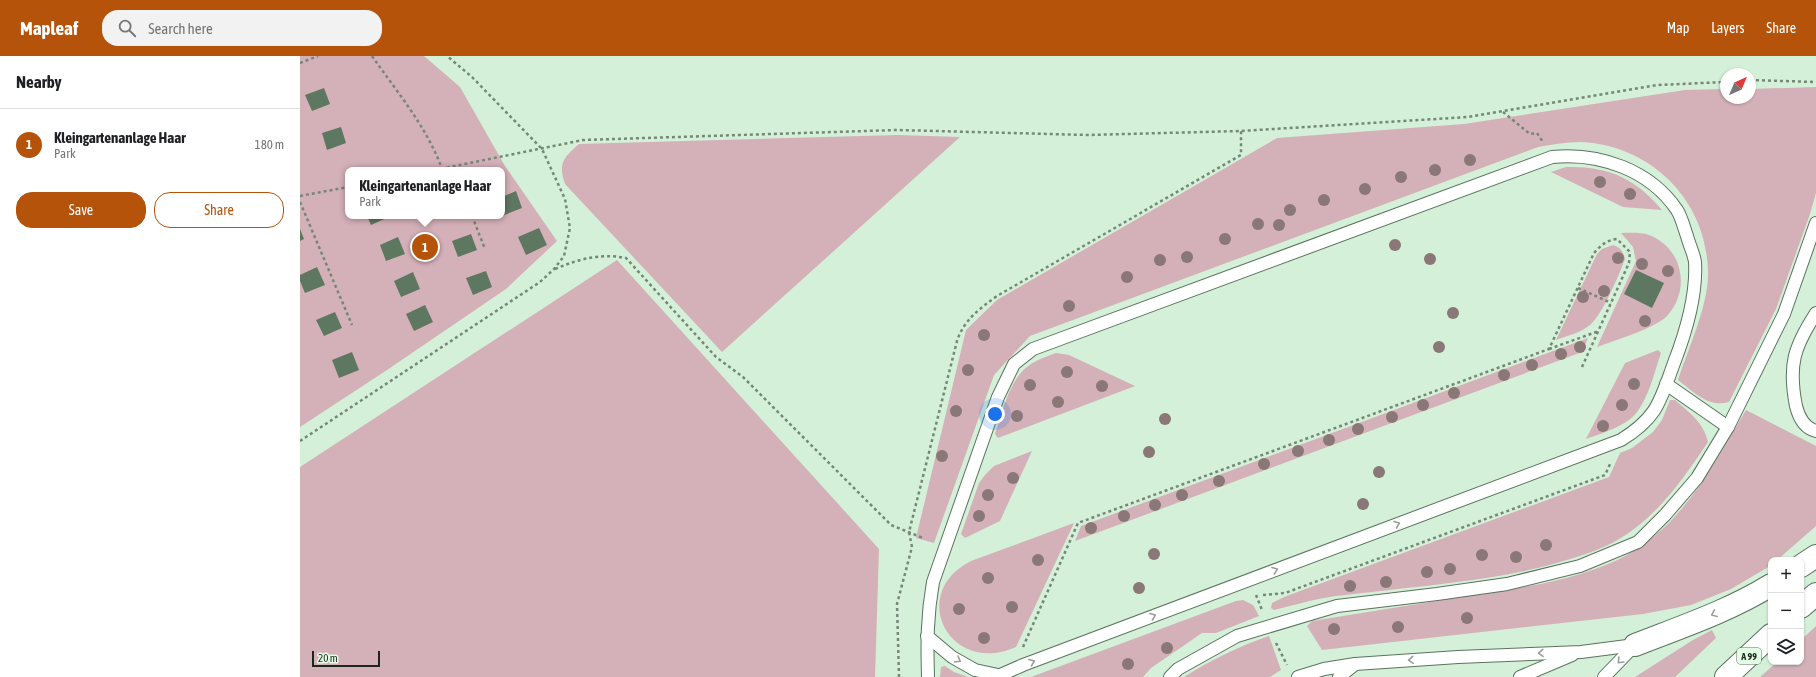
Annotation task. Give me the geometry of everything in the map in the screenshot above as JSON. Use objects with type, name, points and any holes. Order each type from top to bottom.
[{"type":"highway","points":[[1804,564],[1816,556]]},
{"type":"highway","points":[[1635,645],[1750,598],[1768,587]]},
{"type":"highway","points":[[1804,605],[1816,594]]},
{"type":"highway","name":"A 99","points":[[1726,677],[1768,638]]},
{"type":"lane","points":[[927,636],[952,657],[975,670],[997,676],[1621,440],[1636,431],[1649,419],[1658,406],[1680,348],[1695,288],[1695,260],[1678,212],[1664,194],[1631,170],[1610,162],[1588,157],[1570,155],[1552,157],[1033,349],[1014,364],[998,397],[933,582],[928,611],[927,636],[928,677]]},
{"type":"lane","points":[[1170,677],[1178,669],[1238,636],[1337,606],[1507,584],[1580,566],[1638,542],[1665,515],[1697,478],[1728,427],[1784,314],[1816,223]]},
{"type":"lane","points":[[1816,313],[1802,335],[1794,360],[1792,383],[1799,417],[1809,429],[1816,431]]},
{"type":"lane","points":[[1666,384],[1728,427]]},
{"type":"lane","points":[[1298,677],[1324,669],[1355,664],[1458,657],[1581,652],[1635,645]]},
{"type":"lane","points":[[1604,677],[1635,645]]},
{"type":"lane","points":[[1520,677],[1581,652]]},
{"type":"lane","points":[[1339,677],[1355,664]]},
{"type":"path","points":[[300,63],[318,56]]},
{"type":"path","points":[[372,56],[421,126],[436,152],[441,167]]},
{"type":"path","points":[[300,441],[540,282],[554,269],[564,256],[570,228],[565,199],[542,149],[472,77],[447,56]]},
{"type":"path","points":[[1756,80],[1816,82]]},
{"type":"path","points":[[458,167],[498,156],[542,149],[583,140],[898,130],[1088,135],[1241,131],[1468,118],[1657,85],[1720,82]]},
{"type":"path","points":[[1503,112],[1530,134],[1538,133],[1552,157]]},
{"type":"path","points":[[300,196],[345,188]]},
{"type":"path","points":[[300,202],[352,325]]},
{"type":"path","points":[[473,219],[485,249]]},
{"type":"path","points":[[1549,349],[1594,252],[1610,240],[1617,239],[1630,252],[1629,263],[1582,367]]},
{"type":"path","points":[[554,269],[580,259],[611,255],[626,258],[716,356],[743,377],[891,525],[923,538]]},
{"type":"path","points":[[1578,288],[1611,303]]},
{"type":"path","points":[[1023,665],[1023,646],[1078,523],[1599,331]]},
{"type":"path","points":[[1251,597],[1285,593],[1605,475],[1621,440]]},
{"type":"shaded area","points":[[300,56],[424,56],[460,87],[505,166],[557,241],[506,289],[300,427]]},
{"type":"shaded area","points":[[1816,87],[1816,193],[1776,309],[1729,402],[1714,403],[1708,401],[1678,380],[1702,312],[1708,272],[1705,248],[1699,225],[1688,204],[1674,186],[1658,170],[1617,148],[1586,142],[1572,142],[1538,147],[1030,336],[994,375],[934,543],[916,538],[966,330],[997,300],[1277,138],[1464,124],[1685,90],[1720,89],[1720,104],[1756,104],[1756,89]]},
{"type":"shaded area","points":[[898,135],[960,137],[722,352],[565,184],[562,171],[563,161],[579,144]]},
{"type":"shaded area","points":[[1566,167],[1595,169],[1620,176],[1642,190],[1662,210],[1623,207],[1551,172]]},
{"type":"shaded area","points":[[1621,233],[1646,234],[1661,241],[1670,249],[1676,259],[1680,271],[1681,282],[1679,294],[1675,306],[1661,321],[1644,330],[1597,347],[1636,261],[1633,247]]},
{"type":"shaded area","points":[[1613,245],[1621,250],[1625,259],[1600,313],[1586,328],[1556,340],[1597,254],[1602,249]]},
{"type":"shaded area","points":[[617,260],[879,549],[875,677],[300,677],[300,467]]},
{"type":"shaded area","points":[[1588,338],[1582,352],[1075,541],[1081,526]]},
{"type":"shaded area","points":[[1658,350],[1661,353],[1653,380],[1641,407],[1629,420],[1619,426],[1586,439],[1625,363]]},
{"type":"shaded area","points":[[1056,353],[1069,355],[1135,386],[998,438],[995,434],[1001,415],[1012,386],[1017,378],[1023,370],[1031,364]]},
{"type":"shaded area","points":[[1670,400],[1675,400],[1696,419],[1703,429],[1708,442],[1689,470],[1658,508],[1633,530],[1612,543],[1598,550],[1560,562],[1514,573],[1467,581],[1336,596],[1274,610],[1271,608],[1272,603],[1284,597],[1609,477],[1620,453],[1632,448],[1653,432],[1662,420]]},
{"type":"shaded area","points":[[1746,410],[1816,446],[1816,526],[1780,557],[1768,557],[1768,567],[1731,589],[1691,605],[1643,614],[1322,650],[1307,626],[1312,621],[1541,584],[1607,565],[1627,555],[1647,542],[1665,526],[1696,491]]},
{"type":"shaded area","points":[[1032,451],[1000,521],[965,538],[961,534],[979,483],[985,475],[994,466]]},
{"type":"shaded area","points":[[1074,523],[1016,647],[992,653],[972,651],[955,641],[944,627],[939,610],[942,592],[952,575],[971,561]]},
{"type":"shaded area","points":[[1243,600],[1253,605],[1259,616],[1216,633],[1202,633],[1151,668],[1143,677],[1031,677],[1236,601]]},
{"type":"shaded area","points":[[1816,626],[1816,677],[1760,677],[1774,665],[1804,665],[1804,637]]},
{"type":"shaded area","points":[[1712,630],[1716,638],[1675,677],[1635,677],[1693,640]]},
{"type":"shaded area","points":[[1269,636],[1281,670],[1270,677],[1184,677],[1225,654]]},
{"type":"shaded area","points":[[945,666],[954,672],[968,677],[940,677],[941,667]]},
{"type":"building","points":[[324,88],[330,104],[312,111],[305,95]]},
{"type":"building","points":[[341,127],[346,143],[327,150],[322,133]]},
{"type":"building","points":[[516,191],[522,208],[505,215],[505,196]]},
{"type":"building","points":[[368,219],[384,219],[371,225]]},
{"type":"building","points":[[539,228],[547,245],[526,255],[518,237]]},
{"type":"building","points":[[300,229],[304,239],[300,241]]},
{"type":"building","points":[[471,234],[477,250],[458,257],[452,241]]},
{"type":"building","points":[[398,237],[405,254],[386,261],[380,245]]},
{"type":"building","points":[[317,267],[325,285],[305,293],[300,281],[300,275]]},
{"type":"building","points":[[1636,270],[1664,283],[1652,308],[1624,294]]},
{"type":"building","points":[[486,271],[492,287],[473,295],[466,278]]},
{"type":"building","points":[[413,272],[420,289],[401,297],[394,281]]},
{"type":"building","points":[[425,305],[433,322],[414,331],[406,314]]},
{"type":"building","points":[[335,312],[342,328],[324,336],[316,320]]},
{"type":"building","points":[[352,352],[359,370],[339,378],[332,360]]},
{"type":"place","name":"Kleingartenanlage Haar","points":[[425,247]]}]
